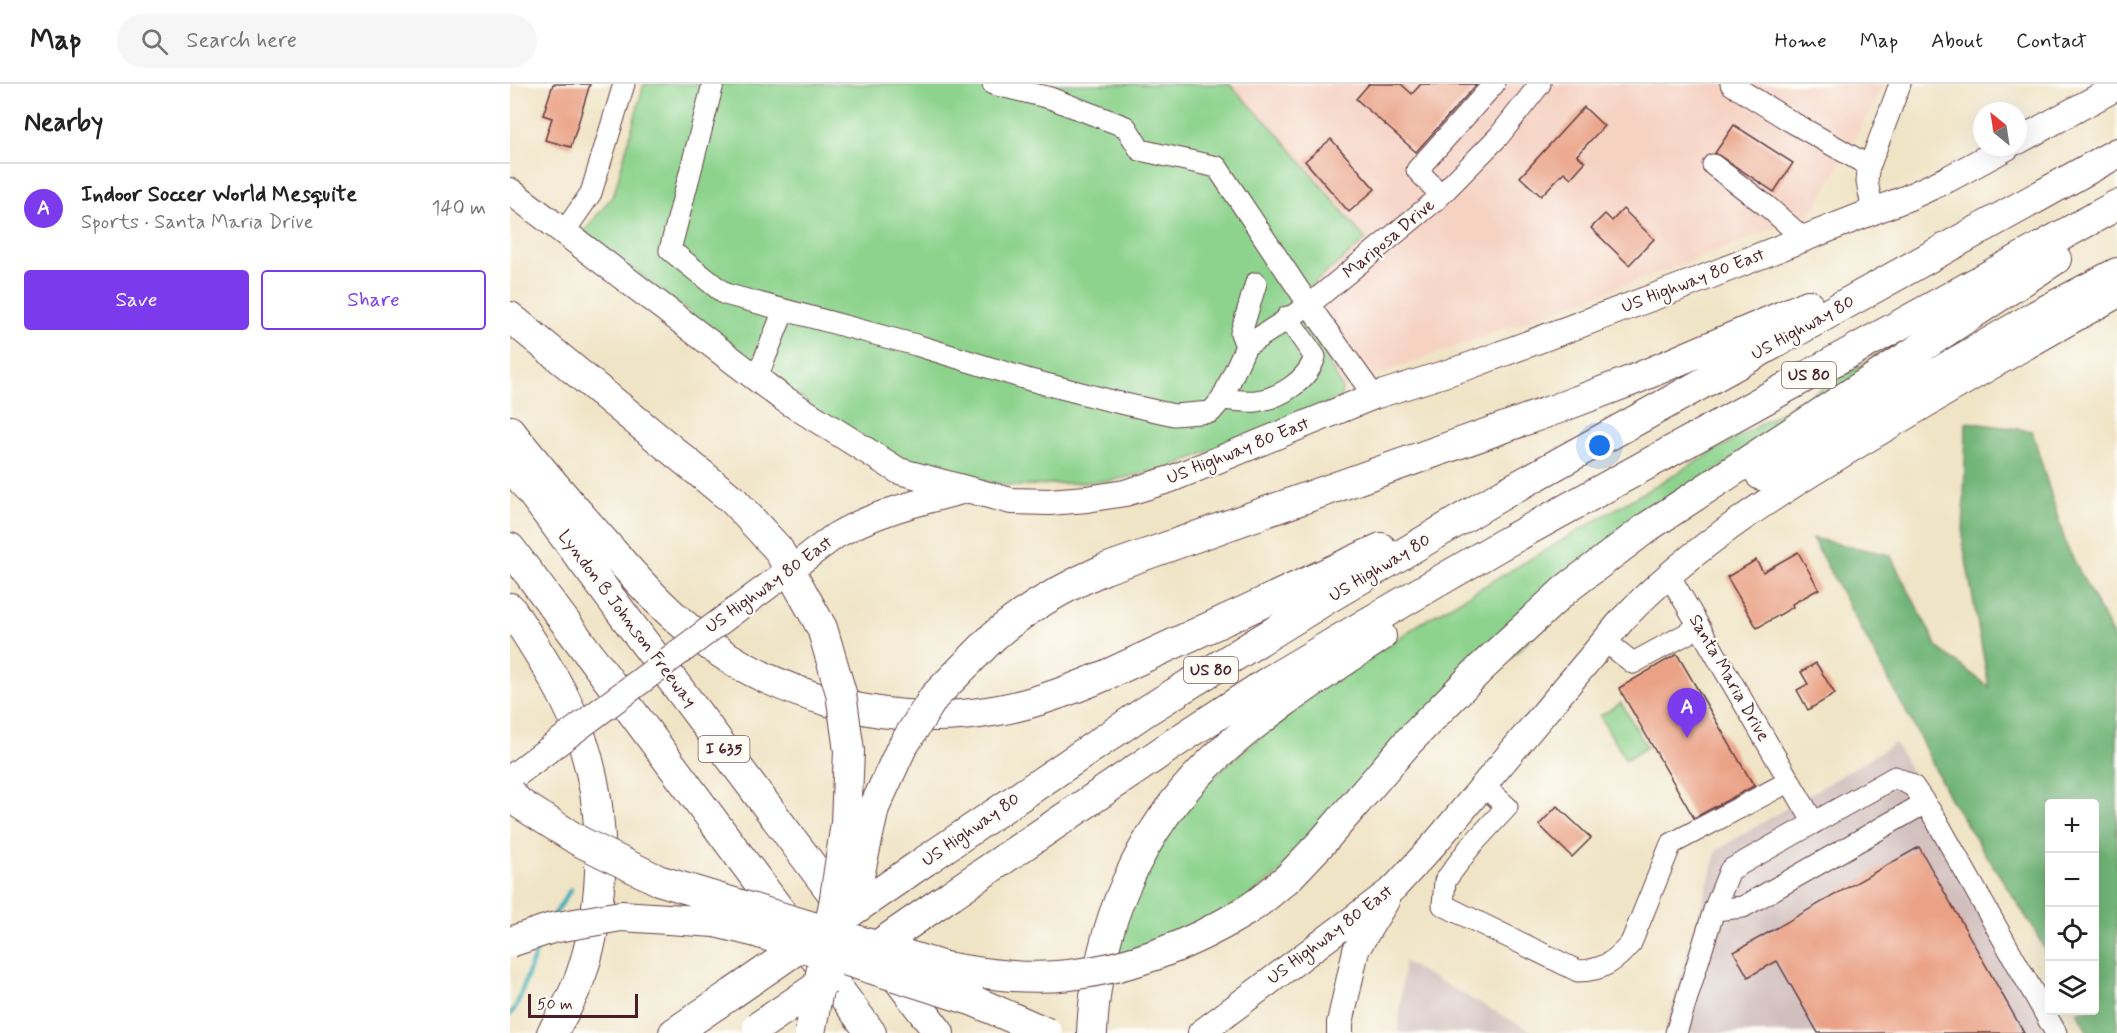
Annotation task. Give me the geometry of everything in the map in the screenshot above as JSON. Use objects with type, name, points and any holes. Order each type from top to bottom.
[{"type":"highway","name":"US Highway 80","points":[[674,1033],[1146,711],[1278,628],[1505,493],[2117,153]]},
{"type":"highway","name":"US 80","points":[[754,1030],[1085,802],[1271,680],[1501,545],[2117,205]]},
{"type":"highway","points":[[510,793],[519,802],[579,841],[658,880],[945,967],[1013,976],[1068,975],[1138,962],[1194,941],[1246,911],[1288,878],[1409,741],[1466,682],[1566,589],[1649,526],[2117,221]]},
{"type":"highway","points":[[831,1033],[860,864],[874,808],[901,749],[934,697],[994,636],[1020,614],[1044,598],[1105,569],[1633,380],[1795,312],[1913,255],[1965,239]]},
{"type":"highway","points":[[1521,632],[1550,615],[1636,550],[1683,521],[2028,320],[2117,273]]},
{"type":"highway","points":[[510,317],[734,501],[778,549],[822,628],[841,693],[849,751],[846,823],[835,898],[810,1033]]},
{"type":"highway","points":[[510,431],[547,478],[627,568],[690,630],[718,650],[765,677],[815,697],[867,710],[913,715],[957,716],[993,711],[1028,704],[1065,692],[1505,493]]},
{"type":"highway","name":"Lyndon B Johnson Freeway","points":[[510,464],[939,1033]]},
{"type":"highway","points":[[1092,1033],[1098,975],[1111,920],[1144,846],[1185,789],[1215,758],[1246,732],[1462,582],[1501,545]]},
{"type":"highway","name":"I 635","points":[[510,548],[872,1033]]},
{"type":"highway","points":[[510,608],[565,699],[583,743],[593,783],[599,828],[601,874],[594,923],[582,971],[552,1033]]},
{"type":"highway","points":[[510,942],[552,928],[621,916],[715,922],[756,932],[974,1001],[1047,1033]]},
{"type":"main road","points":[[2027,136],[2117,87]]},
{"type":"main road","name":"US Highway 80 East","points":[[519,772],[835,536],[859,522],[886,512],[966,490],[1011,501],[1049,502],[1125,493],[1171,479],[1374,396],[1469,366],[1873,211],[1948,179],[1990,156]]},
{"type":"main road","points":[[510,191],[781,397],[899,471],[966,490]]},
{"type":"main road","name":"US Highway 80 East","points":[[1201,1033],[1394,888],[1605,641],[1646,595],[1669,575],[1731,527],[1815,470],[2117,295]]},
{"type":"main road","points":[[1340,1033],[1340,1023],[1356,950],[1394,888]]},
{"type":"street","points":[[564,232],[591,193],[624,84]]},
{"type":"street","points":[[713,84],[670,250],[725,294],[916,345],[1030,380],[1174,415],[1211,412],[1222,399],[1246,346],[1241,333],[1256,283]]},
{"type":"street","points":[[993,84],[1052,91],[1126,127],[1140,150],[1217,166],[1309,305],[1374,396]]},
{"type":"street","points":[[1441,195],[1417,170],[1494,84]]},
{"type":"street","name":"Mariposa Drive","points":[[1246,346],[1287,317],[1309,305],[1441,195],[1499,136],[1540,84]]},
{"type":"street","points":[[1731,84],[1869,166]]},
{"type":"street","points":[[1873,211],[1867,182],[1869,166],[1900,84]]},
{"type":"street","points":[[1713,165],[1768,207],[1803,238]]},
{"type":"street","points":[[757,378],[784,310]]},
{"type":"street","points":[[1222,399],[1257,401],[1289,390],[1312,367],[1315,357],[1287,317]]},
{"type":"street","name":"Santa Maria Drive","points":[[1669,575],[1814,823]]},
{"type":"street","points":[[1605,641],[1634,663],[1699,627]]},
{"type":"street","points":[[1676,1033],[1714,910],[1730,870],[1895,777],[1913,786],[1935,818],[2056,1033]]},
{"type":"street","points":[[1483,785],[1507,807],[1470,847],[1445,881],[1443,904],[1578,972],[1605,967],[1620,956],[1631,943],[1671,844],[1790,781]]},
{"type":"street","points":[[1714,910],[1743,907],[1925,803]]},
{"type":"shaded area","points":[[1229,84],[1883,84],[1813,213],[1697,259],[1342,388],[1294,299],[1366,240],[1280,136]]},
{"type":"shaded area","points":[[1895,743],[2045,1003],[2045,1015],[2052,1015],[2062,1033],[1665,1033],[1717,850]]},
{"type":"shaded area","points":[[1404,962],[1535,1033],[1398,1033]]},
{"type":"green space","points":[[644,84],[1229,84],[1280,136],[1366,240],[1295,299],[1342,388],[1341,398],[1168,468],[1110,481],[1018,486],[958,479],[909,462],[831,421],[584,232],[614,194]]},
{"type":"green space","points":[[1954,311],[1692,487],[1289,866],[1228,913],[1111,958],[1123,911],[1187,801],[1284,715],[1421,623]]},
{"type":"green space","points":[[1966,422],[2032,431],[2066,545],[2117,644],[2117,1033],[2088,1033],[2079,1015],[2099,1015],[2099,799],[2045,799],[2045,950],[2034,929],[1949,797],[1917,732],[1812,538],[1890,555],[1938,648],[1989,687],[1963,543]]},
{"type":"green space","points":[[1621,703],[1647,747],[1626,760],[1600,716]]},
{"type":"building","points":[[553,84],[590,84],[571,147],[545,140],[552,118],[543,115]]},
{"type":"building","points":[[1369,84],[1401,84],[1412,94],[1421,84],[1477,84],[1416,152],[1356,99]]},
{"type":"building","points":[[1584,107],[1604,126],[1577,155],[1585,162],[1571,178],[1564,172],[1541,196],[1520,177]]},
{"type":"building","points":[[1734,125],[1793,163],[1774,192],[1715,153]]},
{"type":"building","points":[[1331,139],[1375,189],[1349,212],[1305,161]]},
{"type":"building","points":[[1623,209],[1654,239],[1629,265],[1591,228],[1605,214],[1612,221]]},
{"type":"building","points":[[1798,552],[1819,589],[1757,628],[1727,577],[1756,560],[1763,572]]},
{"type":"building","points":[[1677,654],[1754,786],[1694,818],[1619,688]]},
{"type":"building","points":[[1816,663],[1835,694],[1808,710],[1797,690],[1808,684],[1801,672]]},
{"type":"building","points":[[1557,806],[1591,838],[1572,857],[1539,825]]},
{"type":"building","points":[[1919,847],[2024,1033],[1818,1033],[1777,961],[1748,977],[1734,952]]},
{"type":"waterway","points":[[553,917],[571,889]]},
{"type":"waterway","points":[[510,1015],[517,1005],[539,943]]},
{"type":"place","name":"Indoor Soccer World Mesquite","points":[[1687,738]]}]
